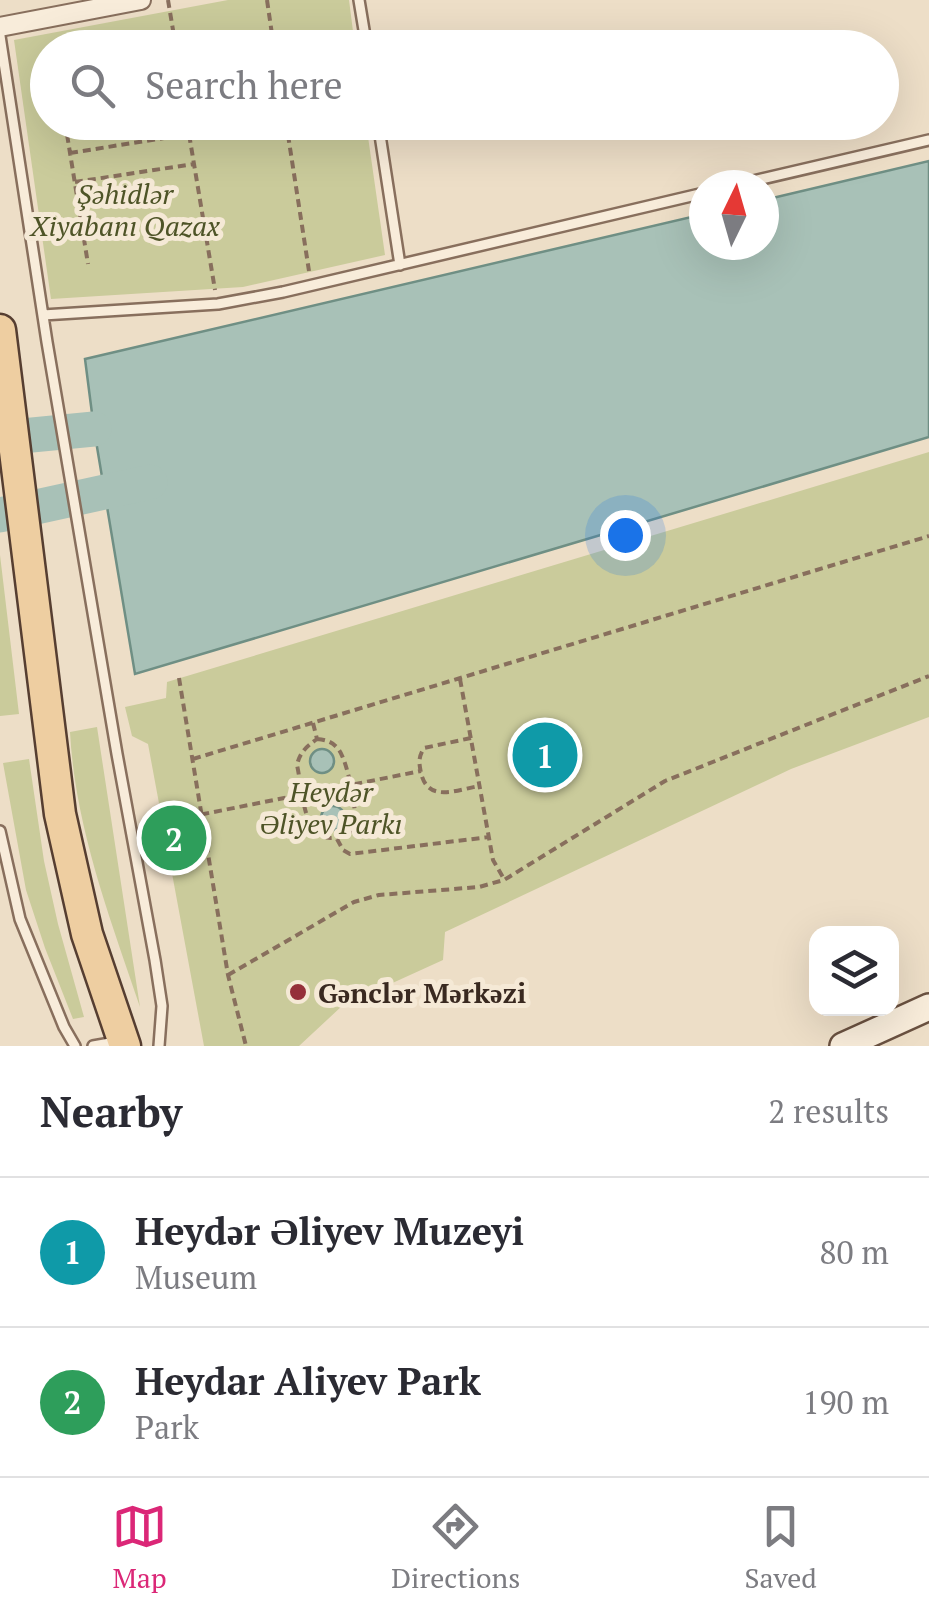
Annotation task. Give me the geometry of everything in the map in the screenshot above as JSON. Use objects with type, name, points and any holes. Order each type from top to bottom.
[{"type":"main road","points":[[0,330],[60,814],[114,1044]]},
{"type":"main road","points":[[843,1046],[929,1006]]},
{"type":"street","points":[[0,27],[141,0]]},
{"type":"lane","points":[[360,0],[364,30]]},
{"type":"lane","points":[[0,36],[47,342],[156,960],[162,1006],[159,1046]]},
{"type":"lane","points":[[381,140],[400,265]]},
{"type":"lane","points":[[779,175],[929,140]]},
{"type":"lane","points":[[43,315],[218,304],[311,286],[689,196]]},
{"type":"lane","points":[[0,831],[20,919],[75,1046]]},
{"type":"path","points":[[168,0],[173,30]]},
{"type":"path","points":[[267,0],[271,30]]},
{"type":"path","points":[[67,140],[88,264]]},
{"type":"path","points":[[70,154],[153,140]]},
{"type":"path","points":[[190,140],[218,304]]},
{"type":"path","points":[[289,140],[311,286]]},
{"type":"path","points":[[74,182],[194,164]]},
{"type":"path","points":[[193,758],[929,536]]},
{"type":"path","points":[[228,975],[354,902],[378,895],[478,887],[504,880],[665,781],[929,676]]},
{"type":"path","points":[[179,678],[228,975],[246,1046]]},
{"type":"path","points":[[460,679],[493,860],[504,880]]},
{"type":"path","points":[[313,723],[318,739]]},
{"type":"path","points":[[470,738],[424,748],[420,772],[430,791],[480,786]]},
{"type":"path","points":[[318,739],[327,740],[342,754],[349,786],[355,818],[350,832],[337,839],[324,839],[309,824],[297,766],[304,748],[318,739]]},
{"type":"path","points":[[162,822],[420,772]]},
{"type":"path","points":[[337,839],[350,854],[489,837]]},
{"type":"green space","name":"Şəhidlər Xiyabanı Qazax","points":[[228,0],[349,0],[353,30],[68,30]]},
{"type":"green space","name":"Şəhidlər Xiyabanı Qazax","points":[[30,37],[30,140],[368,140],[385,255],[243,287],[51,299],[14,40]]},
{"type":"green space","name":"Heydər Əliyev Parkı","points":[[929,452],[929,717],[791,769],[445,932],[443,960],[342,1006],[299,1046],[204,1046],[148,744],[132,736],[125,707],[166,698],[167,682]]},
{"type":"green space","points":[[0,555],[19,714],[0,716]]},
{"type":"green space","points":[[97,727],[140,1007],[86,837],[73,767],[70,732]]},
{"type":"green space","points":[[29,759],[44,861],[84,1017],[73,1019],[26,890],[3,763]]},
{"type":"shaded area","points":[[929,161],[929,437],[135,674],[85,359],[689,218],[689,260],[779,260],[779,196]]},
{"type":"shaded area","points":[[322,749],[334,761],[322,773],[310,761]]},
{"type":"shaded area","points":[[333,806],[345,818],[333,830],[321,818]]},
{"type":"waterway","points":[[0,438],[94,429]]},
{"type":"waterway","points":[[0,515],[150,482]]},
{"type":"place","name":"Heydər Əliyev Muzeyi","points":[[545,755]]},
{"type":"place","name":"Heydar Aliyev Park","points":[[174,838]]},
{"type":"place","name":"Gənclər Mərkəzi","points":[[298,992]]}]
